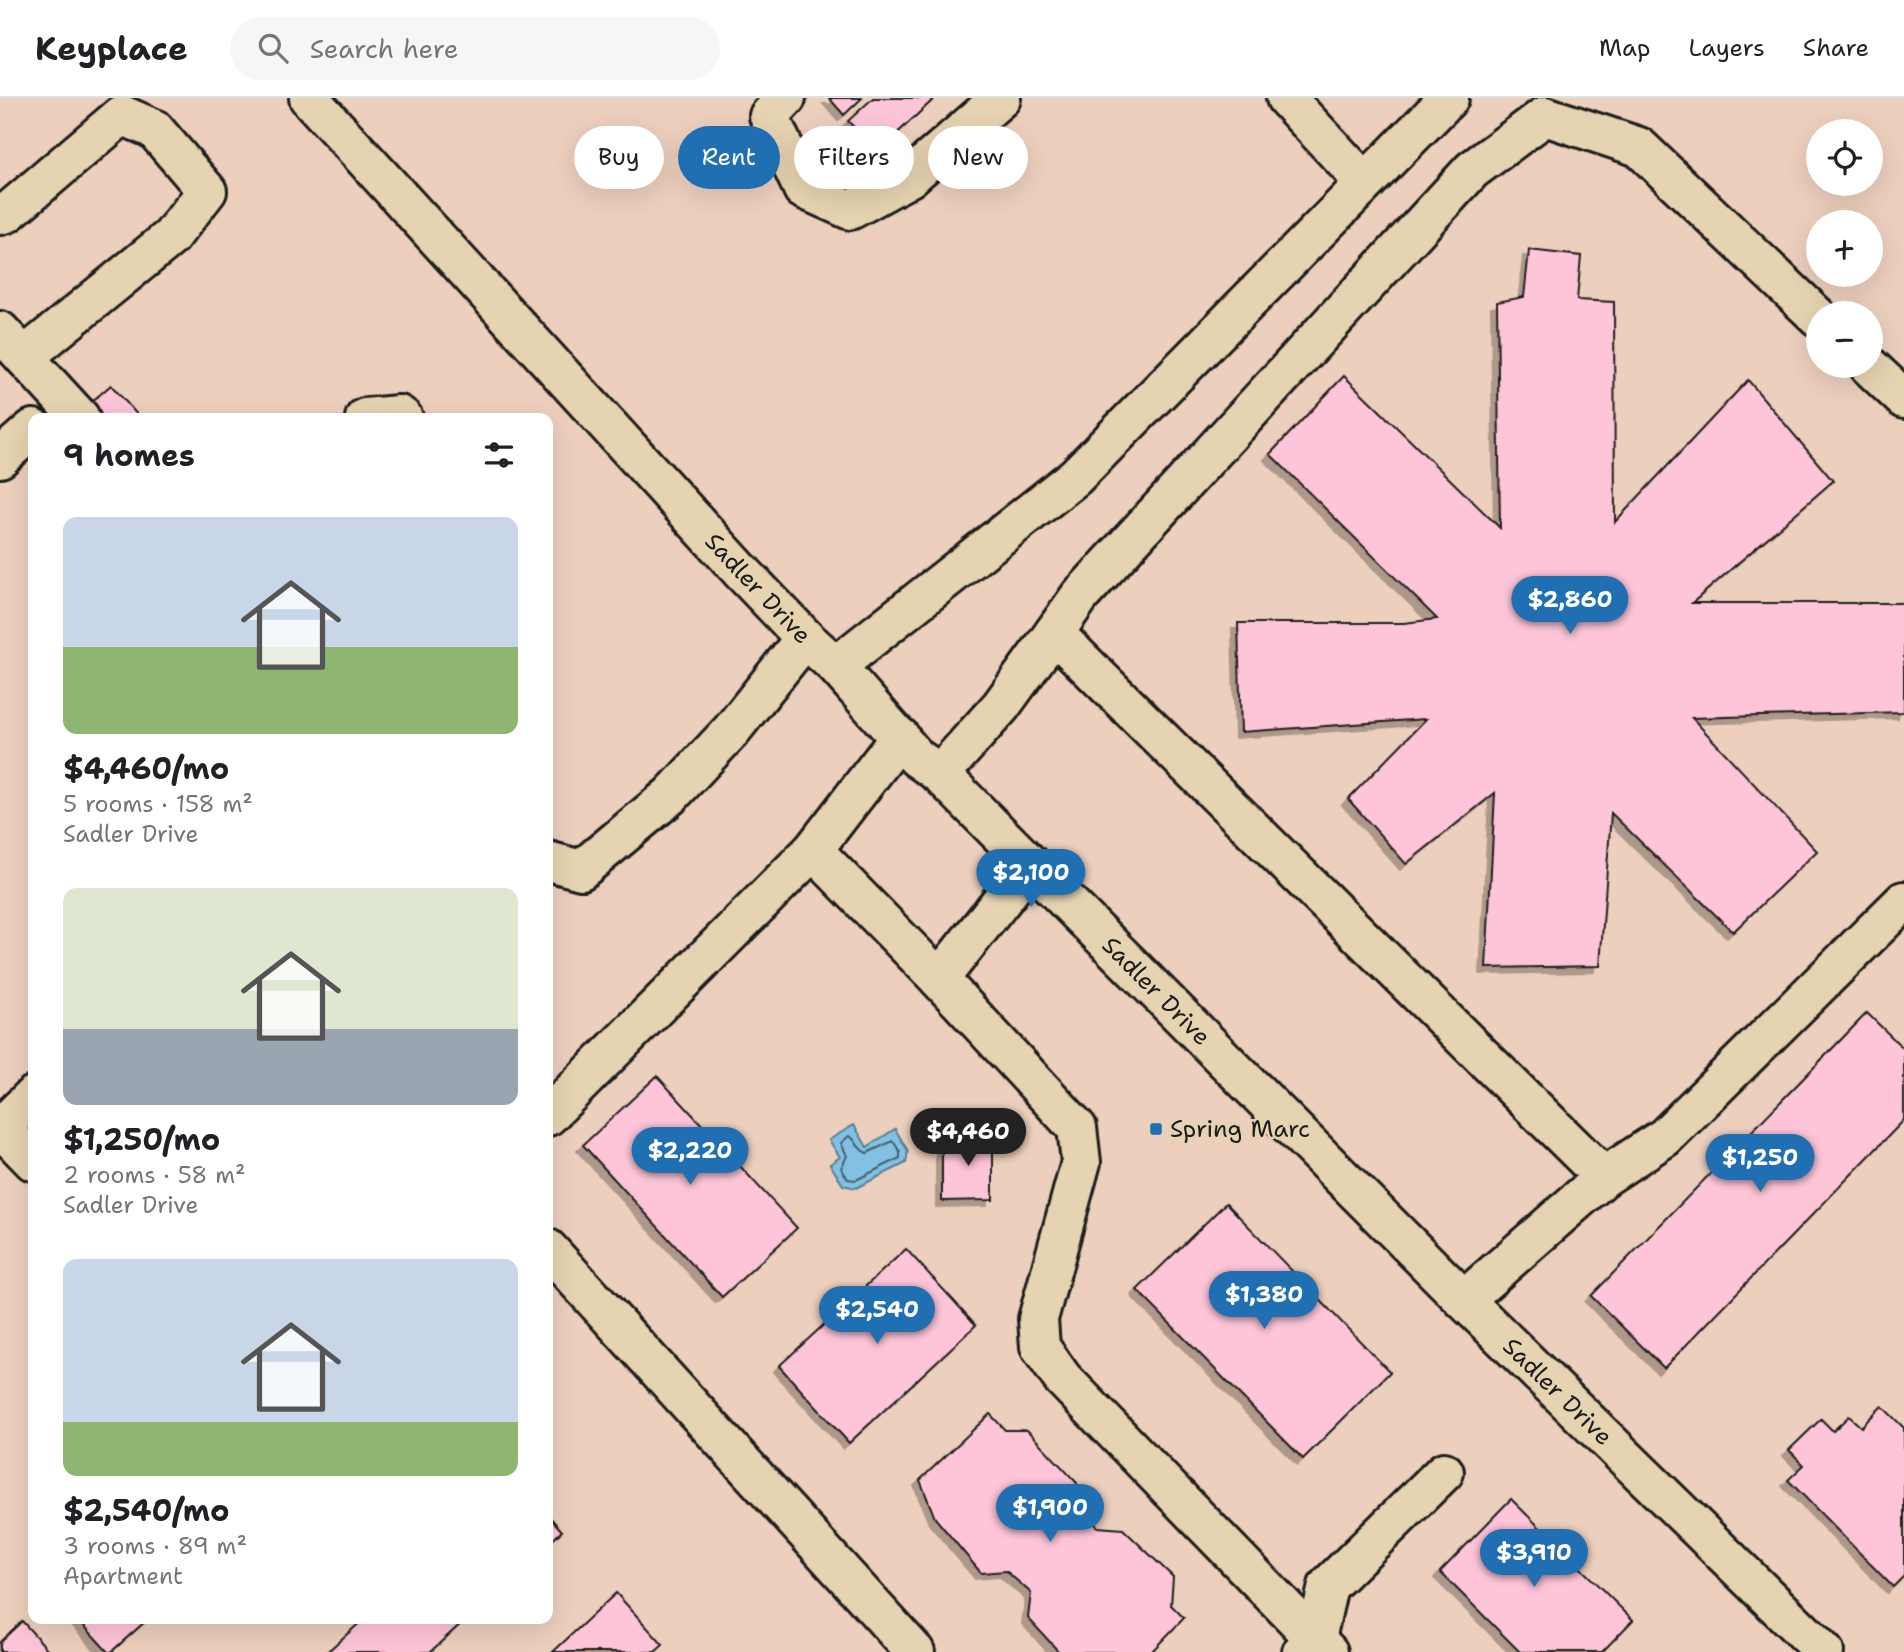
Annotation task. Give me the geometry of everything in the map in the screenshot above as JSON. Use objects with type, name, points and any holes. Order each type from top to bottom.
[{"type":"street","name":"Sadler Drive","points":[[309,98],[805,638],[836,666],[917,758],[940,774],[1464,1300],[1824,1652]]},
{"type":"street","points":[[786,98],[769,116],[803,189],[850,210],[910,177],[1001,98]]},
{"type":"street","points":[[1286,98],[1364,182]]},
{"type":"street","points":[[836,666],[1075,477],[1449,98]]},
{"type":"street","points":[[0,215],[7,213],[122,115],[154,129],[207,191],[170,237],[12,344],[64,413]]},
{"type":"street","points":[[940,774],[1001,706],[1080,596],[1472,170],[1545,116],[1639,147],[1806,306]]},
{"type":"street","points":[[1882,378],[1904,399]]},
{"type":"street","points":[[0,458],[28,433]]},
{"type":"street","points":[[1054,633],[1604,1177]]},
{"type":"street","points":[[553,862],[581,870],[671,795],[731,731],[805,638]]},
{"type":"street","points":[[553,1111],[813,850],[900,737]]},
{"type":"street","points":[[813,850],[939,979],[1077,1128],[1081,1162],[1038,1320],[1040,1347],[1062,1378],[1315,1648]]},
{"type":"street","points":[[939,979],[1029,866]]},
{"type":"street","points":[[1464,1300],[1604,1177],[1665,1137],[1904,901]]},
{"type":"street","points":[[28,1102],[0,1128],[28,1156]]},
{"type":"street","points":[[553,1254],[915,1652]]},
{"type":"street","points":[[1315,1648],[1328,1586],[1444,1472]]},
{"type":"water","points":[[854,1125],[867,1147],[895,1129],[908,1151],[906,1163],[856,1188],[843,1185],[830,1164],[840,1157],[829,1140]]},
{"type":"building","points":[[829,98],[862,98],[844,115]]},
{"type":"building","points":[[873,98],[935,98],[905,126],[853,126],[848,121]]},
{"type":"building","points":[[1529,250],[1581,256],[1577,300],[1614,302],[1615,522],[1748,380],[1833,481],[1692,603],[1904,603],[1904,712],[1692,718],[1817,851],[1733,932],[1611,813],[1600,966],[1486,968],[1495,793],[1406,864],[1348,799],[1426,719],[1241,732],[1238,623],[1404,623],[1437,619],[1270,454],[1344,376],[1500,528],[1497,302],[1524,297]]},
{"type":"building","points":[[111,385],[136,413],[97,413],[89,404]]},
{"type":"building","points":[[1867,1013],[1904,1049],[1904,1120],[1664,1368],[1591,1296]]},
{"type":"building","points":[[657,1076],[797,1228],[722,1297],[583,1145]]},
{"type":"building","points":[[993,1136],[993,1200],[942,1201],[942,1137]]},
{"type":"building","points":[[1226,1203],[1390,1372],[1303,1459],[1137,1290]]},
{"type":"building","points":[[906,1249],[976,1325],[849,1443],[779,1366]]},
{"type":"building","points":[[1882,1406],[1904,1428],[1904,1576],[1893,1587],[1788,1480],[1804,1465],[1789,1450],[1821,1419],[1833,1431],[1849,1416],[1861,1427]]},
{"type":"building","points":[[990,1414],[1005,1430],[1027,1430],[1077,1483],[1075,1503],[1098,1527],[1123,1529],[1173,1577],[1171,1605],[1184,1618],[1151,1652],[1059,1652],[1028,1618],[1031,1593],[1006,1571],[981,1573],[935,1518],[920,1480]]},
{"type":"building","points":[[1511,1499],[1633,1620],[1602,1652],[1520,1652],[1440,1572]]},
{"type":"building","points":[[553,1521],[562,1531],[553,1539]]},
{"type":"building","points":[[616,1593],[663,1645],[655,1652],[553,1652]]},
{"type":"building","points":[[22,1621],[50,1652],[0,1652],[0,1642]]},
{"type":"building","points":[[83,1624],[142,1624],[111,1652],[108,1652]]},
{"type":"building","points":[[358,1624],[461,1624],[430,1652],[327,1652]]},
{"type":"place","name":"Spring Marc","points":[[1156,1129]]}]
